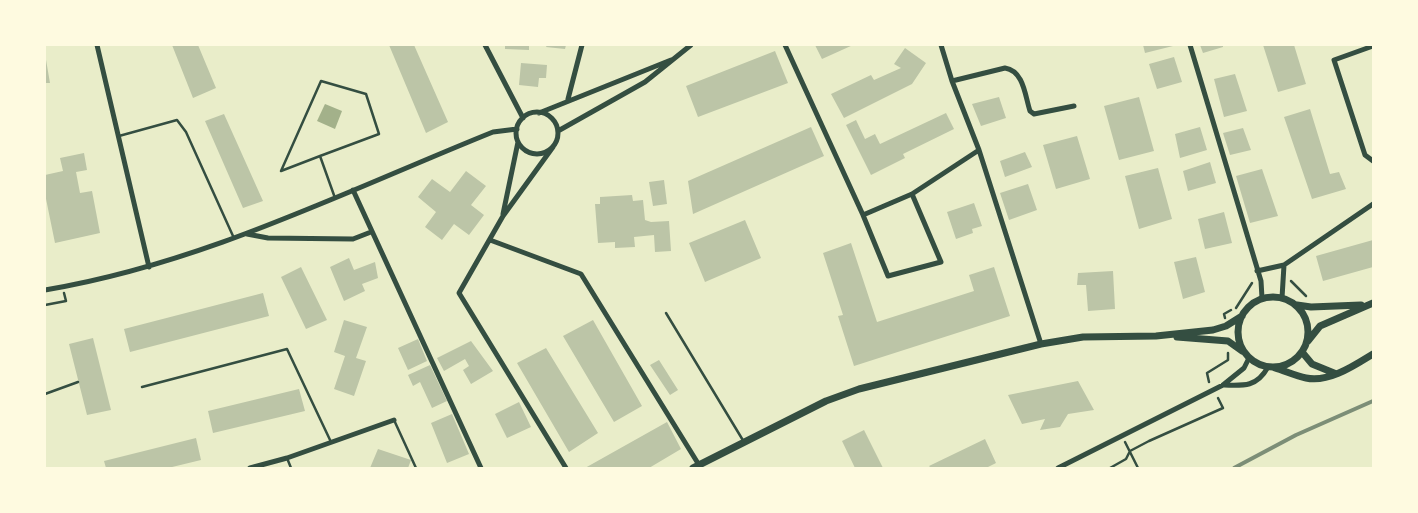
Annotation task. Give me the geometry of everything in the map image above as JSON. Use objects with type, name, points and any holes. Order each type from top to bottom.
[{"type":"street","points":[[97,45],[149,267]]},
{"type":"street","points":[[485,45],[523,118]]},
{"type":"street","points":[[568,99],[582,45]]},
{"type":"street","points":[[558,131],[645,82],[691,45]]},
{"type":"street","points":[[785,45],[864,214],[888,276],[941,262],[912,194]]},
{"type":"street","points":[[942,45],[952,82],[979,150],[1042,344]]},
{"type":"street","points":[[1190,45],[1261,281],[1262,298]]},
{"type":"street","points":[[1373,46],[1334,60],[1365,155],[1373,161]]},
{"type":"street","points":[[503,216],[518,142],[517,129],[523,118],[676,58]]},
{"type":"street","points":[[952,82],[1005,68],[1013,69],[1019,75],[1030,111],[1034,114],[1074,106]]},
{"type":"street","points":[[539,112],[554,120],[558,131],[553,147],[503,216],[460,288],[461,298],[566,468]]},
{"type":"street","points":[[45,290],[149,267],[247,234],[492,132],[517,129]]},
{"type":"street","points":[[518,142],[521,147],[531,153],[543,153],[553,147]]},
{"type":"street","points":[[864,214],[912,194],[979,150]]},
{"type":"street","points":[[353,190],[481,468]]},
{"type":"street","points":[[1257,271],[1284,265],[1373,204]]},
{"type":"street","points":[[247,234],[268,238],[353,239],[371,232]]},
{"type":"street","points":[[490,240],[581,274],[696,466],[826,401],[859,389],[1042,344],[1083,337],[1156,336],[1228,341],[1247,356],[1270,367],[1307,378],[1334,374],[1373,354]]},
{"type":"street","points":[[1282,298],[1284,265]]},
{"type":"street","points":[[1223,386],[1244,368],[1247,356],[1238,340],[1238,324],[1250,305],[1262,298],[1282,298],[1297,305],[1311,308],[1370,304]]},
{"type":"street","points":[[1058,468],[1213,389],[1223,386],[1254,384],[1270,367],[1284,366],[1294,360],[1320,326],[1370,304]]},
{"type":"street","points":[[1297,305],[1307,322],[1308,341]]},
{"type":"street","points":[[1156,336],[1226,326],[1242,316]]},
{"type":"street","points":[[1302,352],[1312,364],[1334,374]]},
{"type":"street","points":[[250,468],[287,458],[394,420]]},
{"type":"lane","points":[[322,81],[366,94],[379,134],[320,156],[281,171],[322,81]]},
{"type":"lane","points":[[118,136],[177,120],[186,132],[234,238]]},
{"type":"lane","points":[[320,156],[334,198]]},
{"type":"lane","points":[[666,313],[744,442]]},
{"type":"lane","points":[[142,387],[287,349],[331,442]]},
{"type":"lane","points":[[394,420],[416,468]]},
{"type":"lane","points":[[287,458],[291,468]]},
{"type":"path","points":[[1282,278],[1293,281],[1308,298]]},
{"type":"path","points":[[1226,326],[1224,314],[1236,308],[1252,282],[1261,281]]},
{"type":"path","points":[[45,305],[66,301],[63,287]]},
{"type":"path","points":[[1110,468],[1126,459],[1130,451],[1182,425],[1223,408],[1207,372],[1228,360],[1228,341]]},
{"type":"path","points":[[45,394],[78,382]]},
{"type":"path","points":[[1130,451],[1138,468]]},
{"type":"shaded area","points":[[325,104],[342,111],[335,129],[317,121]]},
{"type":"building","points":[[172,45],[198,45],[216,88],[193,98]]},
{"type":"building","points":[[389,45],[414,45],[448,122],[426,133]]},
{"type":"building","points":[[505,45],[529,45],[529,50],[505,49]]},
{"type":"building","points":[[547,45],[566,45],[565,49],[546,47]]},
{"type":"building","points":[[815,45],[853,45],[822,59]]},
{"type":"building","points":[[1143,45],[1172,45],[1173,46],[1145,53]]},
{"type":"building","points":[[1200,45],[1223,45],[1223,47],[1203,53]]},
{"type":"building","points":[[1263,45],[1294,45],[1306,84],[1278,92]]},
{"type":"building","points":[[905,48],[926,63],[912,84],[844,118],[831,94],[871,75],[874,80],[901,68],[894,64]]},
{"type":"building","points":[[775,51],[788,83],[698,117],[686,86]]},
{"type":"building","points":[[45,54],[50,83],[45,83]]},
{"type":"building","points":[[1174,57],[1182,82],[1157,89],[1149,64]]},
{"type":"building","points":[[521,63],[547,65],[546,78],[539,78],[538,87],[519,85]]},
{"type":"building","points":[[1235,74],[1247,111],[1224,117],[1214,79]]},
{"type":"building","points":[[999,97],[1006,118],[981,126],[972,104]]},
{"type":"building","points":[[1139,97],[1154,151],[1119,160],[1104,106]]},
{"type":"building","points":[[1310,109],[1330,174],[1339,172],[1346,189],[1312,199],[1284,117]]},
{"type":"building","points":[[946,113],[954,129],[903,154],[905,158],[871,175],[846,125],[856,120],[865,139],[875,134],[880,144]]},
{"type":"building","points":[[224,114],[263,201],[243,208],[205,121]]},
{"type":"building","points":[[811,127],[824,156],[693,214],[688,181]]},
{"type":"building","points":[[1200,127],[1207,150],[1180,158],[1175,134]]},
{"type":"building","points":[[1243,128],[1251,150],[1230,155],[1223,133]]},
{"type":"building","points":[[1077,136],[1090,179],[1056,189],[1043,145]]},
{"type":"building","points":[[1025,152],[1032,167],[1005,177],[1000,161]]},
{"type":"building","points":[[84,153],[87,170],[76,172],[80,193],[92,191],[100,233],[55,243],[45,194],[45,175],[63,171],[60,158]]},
{"type":"building","points":[[1210,162],[1216,183],[1188,191],[1183,171]]},
{"type":"building","points":[[1158,168],[1172,219],[1139,229],[1125,176]]},
{"type":"building","points":[[1262,169],[1278,216],[1250,223],[1236,176]]},
{"type":"building","points":[[466,171],[486,186],[471,205],[484,215],[469,235],[454,224],[442,240],[425,227],[436,212],[418,197],[432,179],[450,192]]},
{"type":"building","points":[[664,180],[667,204],[653,206],[649,182]]},
{"type":"building","points":[[1028,184],[1037,210],[1009,220],[1000,193]]},
{"type":"building","points":[[632,195],[633,201],[643,200],[645,220],[651,222],[669,221],[671,251],[655,252],[654,235],[634,237],[635,247],[615,248],[615,242],[598,243],[595,204],[600,204],[600,197]]},
{"type":"building","points":[[974,203],[982,226],[972,229],[973,233],[956,239],[947,212]]},
{"type":"building","points":[[1224,212],[1232,243],[1205,249],[1198,219]]},
{"type":"building","points":[[745,220],[761,258],[705,282],[689,243]]},
{"type":"building","points":[[1373,240],[1373,267],[1323,281],[1316,256]]},
{"type":"building","points":[[851,243],[877,322],[974,291],[969,275],[994,267],[1010,316],[854,366],[838,316],[843,315],[823,253]]},
{"type":"building","points":[[1196,257],[1205,292],[1183,299],[1174,262]]},
{"type":"building","points":[[349,258],[354,270],[375,262],[378,278],[362,284],[365,291],[344,301],[330,267]]},
{"type":"building","points":[[301,267],[327,320],[306,329],[281,277]]},
{"type":"building","points":[[1113,271],[1115,309],[1088,311],[1086,285],[1077,285],[1078,273]]},
{"type":"building","points":[[263,293],[269,316],[130,352],[124,329]]},
{"type":"building","points":[[344,320],[367,327],[356,358],[366,361],[354,396],[334,389],[345,356],[334,352]]},
{"type":"building","points":[[593,320],[642,406],[614,422],[563,336]]},
{"type":"building","points":[[93,338],[111,410],[87,415],[69,344]]},
{"type":"building","points":[[418,339],[427,361],[408,370],[398,348]]},
{"type":"building","points":[[471,341],[493,371],[471,384],[463,370],[469,366],[465,359],[444,371],[437,358]]},
{"type":"building","points":[[546,348],[598,433],[569,452],[517,363]]},
{"type":"building","points":[[659,360],[678,390],[670,395],[650,365]]},
{"type":"building","points":[[430,365],[447,401],[432,408],[420,382],[413,386],[408,375]]},
{"type":"building","points":[[1078,381],[1094,410],[1068,414],[1060,427],[1040,430],[1045,419],[1022,424],[1008,395]]},
{"type":"building","points":[[299,389],[305,411],[213,433],[208,411]]},
{"type":"building","points":[[519,402],[531,427],[507,438],[495,414]]},
{"type":"building","points":[[452,414],[469,454],[447,463],[431,423]]},
{"type":"building","points":[[667,422],[681,449],[649,468],[585,468]]},
{"type":"building","points":[[864,430],[883,468],[855,468],[842,441]]},
{"type":"building","points":[[196,438],[201,460],[168,468],[106,468],[104,461]]},
{"type":"building","points":[[985,439],[996,463],[986,468],[931,468],[929,466]]},
{"type":"building","points":[[378,449],[411,460],[408,468],[370,468]]},
{"type":"railway","points":[[1234,468],[1296,435],[1373,401]]}]
